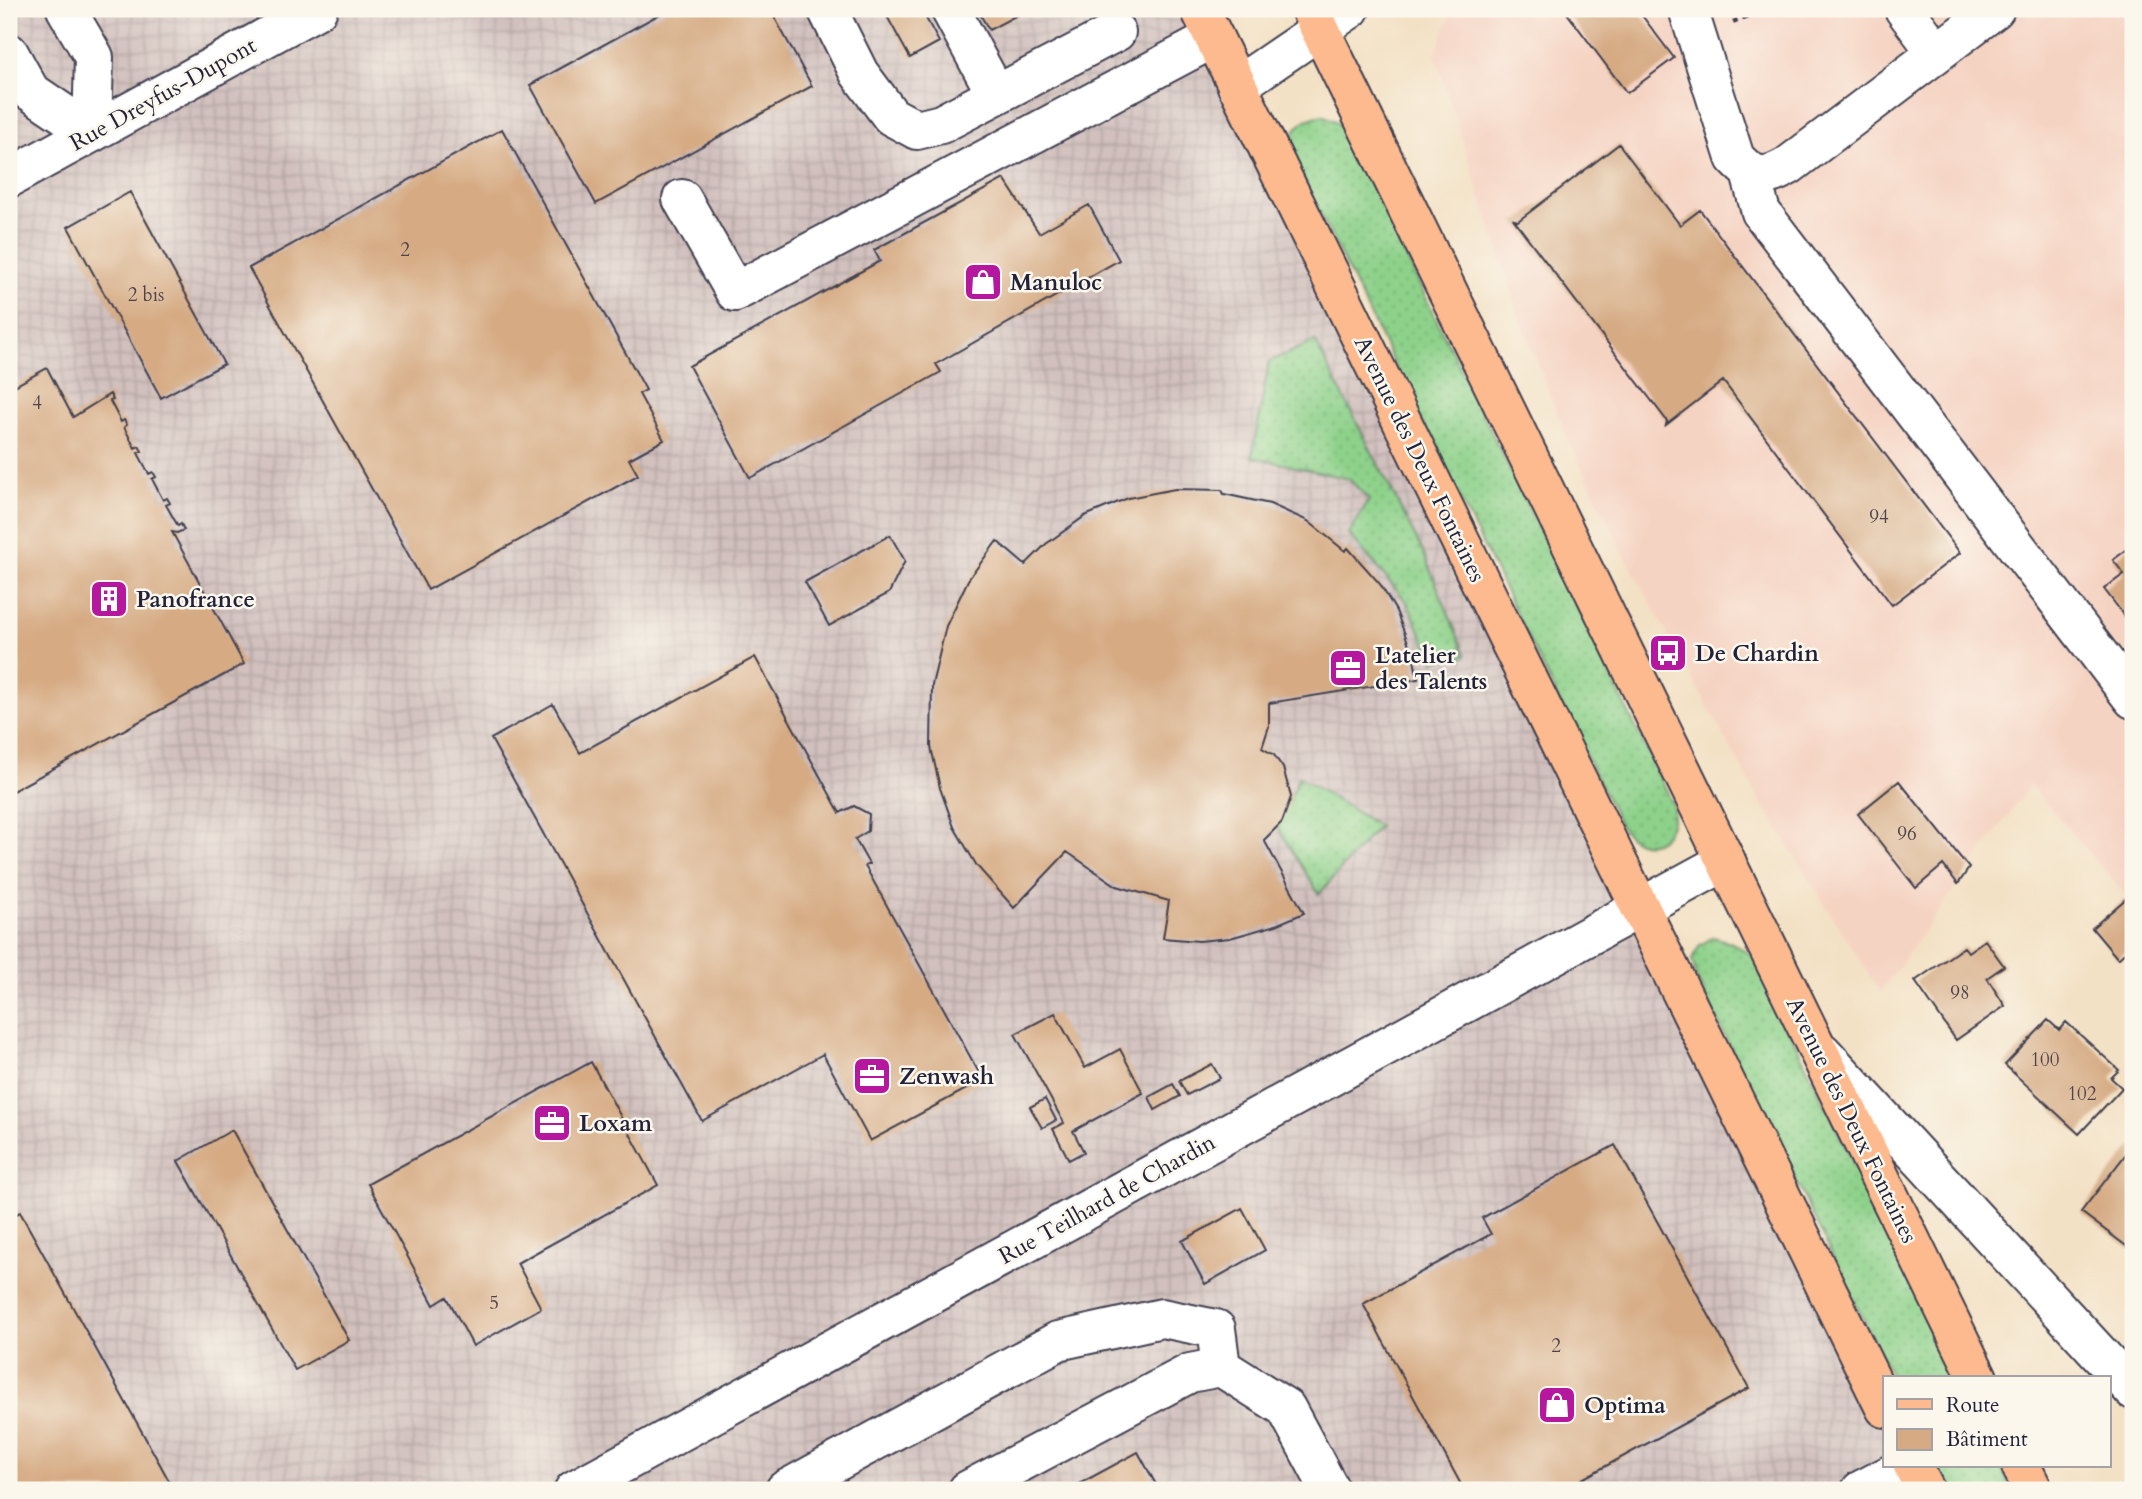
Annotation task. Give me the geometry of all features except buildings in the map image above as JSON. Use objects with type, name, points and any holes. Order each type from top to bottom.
[{"type":"main road","name":"Avenue des Deux Fontaines","points":[[1327,16],[1726,861],[1977,1376]]},
{"type":"main road","name":"Avenue des Deux Fontaines","points":[[1207,23],[1883,1404]]},
{"type":"main road","points":[[1914,1468],[1925,1490]]},
{"type":"main road","points":[[2022,1468],[2033,1490]]},
{"type":"street","points":[[66,9],[94,57],[92,133]]},
{"type":"street","name":"Rue Dreyfus-Dupont","points":[[9,178],[318,9]]},
{"type":"street","points":[[827,9],[859,73],[891,116],[917,130],[941,124],[996,94],[1112,20],[1135,80]]},
{"type":"street","points":[[950,9],[996,94]]},
{"type":"street","points":[[1688,9],[1735,158],[1749,173],[1761,212],[2133,699]]},
{"type":"street","points":[[1904,9],[1937,53]]},
{"type":"street","points":[[1749,173],[1770,176],[1787,166],[1996,9]]},
{"type":"street","points":[[1237,86],[1327,16]]},
{"type":"street","points":[[682,199],[734,292],[1135,80],[1207,23]]},
{"type":"street","points":[[9,53],[30,91],[92,133]]},
{"type":"street","points":[[1639,908],[1726,861]]},
{"type":"street","name":"Rue Teilhard de Chardin","points":[[574,1490],[1639,908]]},
{"type":"street","points":[[1816,1045],[2133,1390]]},
{"type":"street","points":[[785,1490],[1058,1341],[1162,1318],[1216,1329],[1221,1367]]},
{"type":"street","points":[[968,1490],[1190,1373],[1221,1367],[1286,1408],[1330,1490]]},
{"type":"street","points":[[1861,1490],[1903,1468]]},
{"type":"shaded area","points":[[9,9],[1200,9],[1883,1404],[1883,1468],[1888,1468],[1925,1490],[9,1490]]},
{"type":"shaded area","points":[[1453,9],[2133,9],[2133,903],[2030,785],[1880,992],[1755,792],[1627,560],[1569,442],[1522,324],[1435,55]]},
{"type":"green space","points":[[1323,115],[1337,122],[1344,130],[1673,804],[1670,828],[1657,841],[1648,844],[1639,842],[1621,827],[1292,156],[1292,140],[1297,128],[1307,120]]},
{"type":"green space","points":[[1315,341],[1423,552],[1466,656],[1434,661],[1407,602],[1349,534],[1369,500],[1349,479],[1252,457],[1269,362]]},
{"type":"green space","points":[[1299,777],[1379,826],[1319,894],[1278,828]]},
{"type":"green space","points":[[1713,937],[1732,943],[1753,956],[1957,1376],[1891,1376],[1697,979],[1692,960],[1699,946]]},
{"type":"green space","points":[[1936,1468],[2001,1468],[2012,1490],[1947,1490]]},
{"type":"place","name":"Manuloc","points":[[983,282]]},
{"type":"place","name":"Panofrance","points":[[109,599]]},
{"type":"place","name":"De Chardin","points":[[1668,653]]},
{"type":"place","name":"L'atelier des Talents","points":[[1348,668]]},
{"type":"place","name":"Zenwash","points":[[872,1076]]},
{"type":"place","name":"Loxam","points":[[552,1123]]},
{"type":"place","name":"Optima","points":[[1557,1405]]}]
